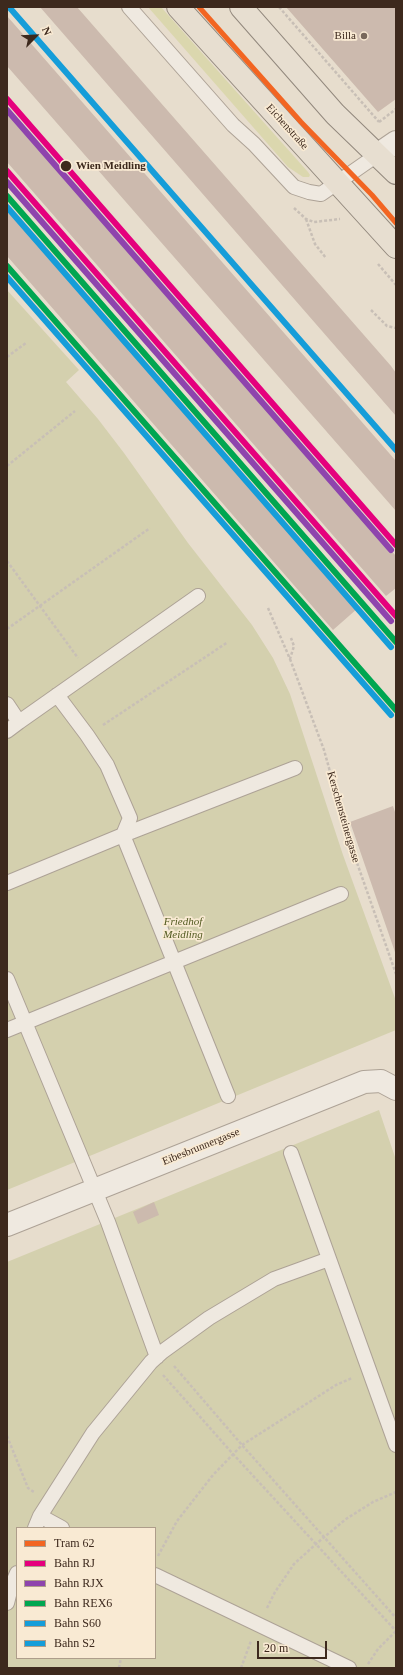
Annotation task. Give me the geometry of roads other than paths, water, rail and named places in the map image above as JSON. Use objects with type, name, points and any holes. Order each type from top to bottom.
[{"type":"main road","name":"Eichenstraße","points":[[178,7],[329,188],[396,247]]},
{"type":"main road","points":[[241,7],[335,114],[396,173]]},
{"type":"street","points":[[377,155],[396,142]]},
{"type":"street","name":"Eibesbrunnergasse","points":[[7,1225],[364,1082],[381,1081],[396,1089]]},
{"type":"lane","points":[[129,7],[233,125],[254,144],[294,187],[309,192],[329,188],[377,155]]},
{"type":"lane","points":[[7,731],[198,596]]},
{"type":"lane","points":[[57,696],[87,735],[107,765],[130,818],[123,835],[228,1096]]},
{"type":"lane","points":[[7,704],[19,722]]},
{"type":"lane","points":[[7,883],[123,835],[295,768]]},
{"type":"lane","points":[[7,1030],[342,894]]},
{"type":"lane","points":[[7,979],[108,1222],[157,1357]]},
{"type":"lane","points":[[291,1153],[396,1445]]},
{"type":"lane","points":[[58,1527],[38,1522],[93,1433],[157,1357],[209,1318],[274,1279],[330,1259]]},
{"type":"lane","points":[[7,1604],[11,1587],[16,1575]]},
{"type":"lane","points":[[156,1575],[349,1668]]},
{"type":"tram line","name":"62","points":[[199,7],[301,122],[372,195],[396,223]]},
{"type":"rail line","name":"S2","points":[[9,7],[396,450]]},
{"type":"rail line","name":"RJ","points":[[7,99],[396,545]]},
{"type":"rail line","name":"RJX","points":[[7,110],[391,550]]},
{"type":"rail line","name":"RJ","points":[[7,171],[396,616]]},
{"type":"rail line","name":"RJX","points":[[7,182],[391,621]]},
{"type":"rail line","name":"REX6","points":[[7,196],[396,642]]},
{"type":"rail line","name":"S60","points":[[7,207],[391,647]]},
{"type":"rail line","name":"REX6","points":[[7,266],[396,710]]},
{"type":"rail line","name":"S60","points":[[7,277],[391,715]]},
{"type":"place","name":"Billa","points":[[364,36]]},
{"type":"place","name":"Wien Meidling","points":[[66,166]]},
{"type":"park label","name":"Friedhof Meidling","points":[[183,928]]}]
